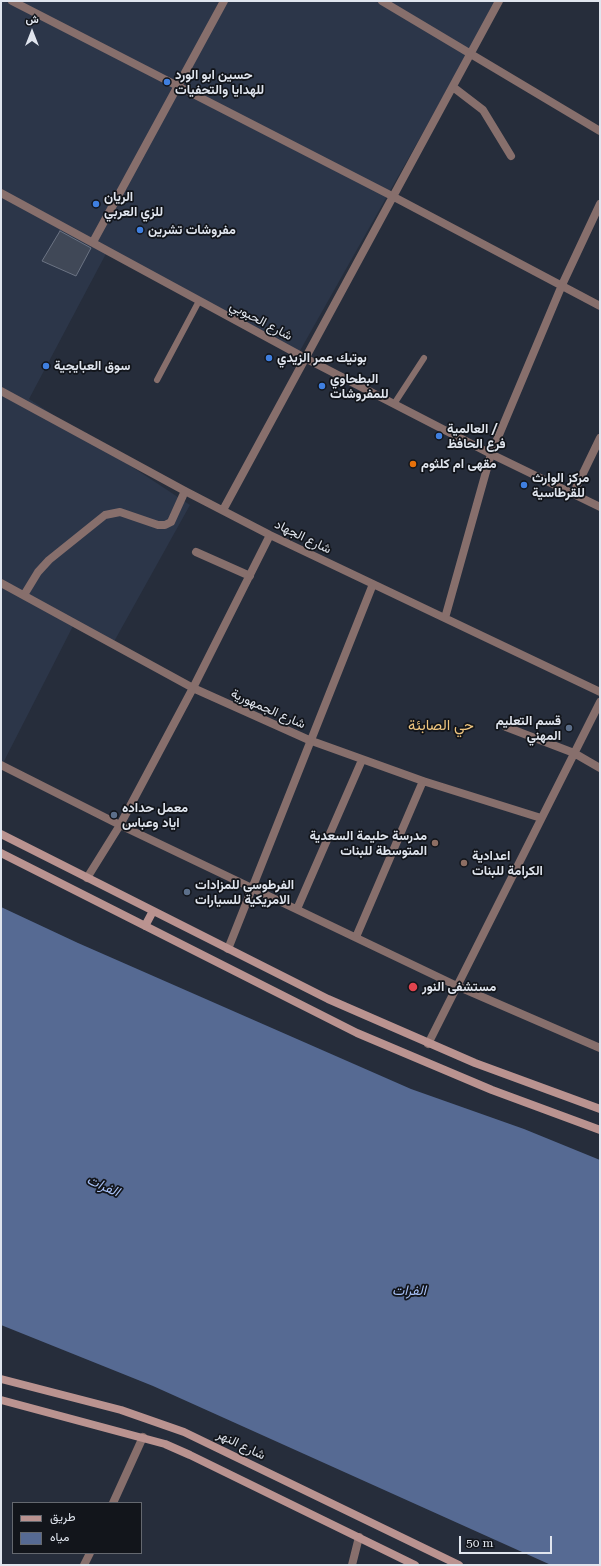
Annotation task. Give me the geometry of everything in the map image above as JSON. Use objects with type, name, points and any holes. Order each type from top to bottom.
[{"type":"main road","points":[[1,834],[328,999],[428,1044],[522,1081],[600,1109]]},
{"type":"main road","points":[[1,853],[357,1033],[492,1090],[600,1130]]},
{"type":"main road","points":[[145,926],[153,911]]},
{"type":"main road","name":"شارع النهر","points":[[1,1379],[121,1410],[184,1432],[459,1565]]},
{"type":"main road","points":[[1,1400],[143,1437],[190,1454],[415,1565]]},
{"type":"street","points":[[12,1],[394,197],[600,306]]},
{"type":"street","points":[[93,242],[224,1]]},
{"type":"street","points":[[382,1],[600,131]]},
{"type":"street","points":[[223,510],[499,1]]},
{"type":"street","points":[[453,87],[483,110],[511,156]]},
{"type":"street","name":"شارع الحبوبي","points":[[1,192],[305,358],[491,454],[600,507]]},
{"type":"street","points":[[445,618],[491,454],[562,285],[600,204]]},
{"type":"street","name":"شارع الجهاد","points":[[1,391],[185,491],[270,535],[600,692]]},
{"type":"street","points":[[574,494],[600,438]]},
{"type":"street","points":[[24,595],[38,572],[49,560],[105,515],[120,512],[158,525],[165,525],[171,522],[185,491]]},
{"type":"street","points":[[87,878],[120,826],[193,688],[270,535]]},
{"type":"street","points":[[196,552],[250,576]]},
{"type":"street","name":"شارع الجمهورية","points":[[1,583],[193,688],[309,740],[423,781],[541,818]]},
{"type":"street","points":[[228,949],[309,740],[373,584]]},
{"type":"street","points":[[428,1044],[600,702]]},
{"type":"street","points":[[506,727],[574,753],[600,768]]},
{"type":"street","points":[[297,909],[362,760]]},
{"type":"street","points":[[1,764],[120,826],[252,887],[457,986],[600,1048]]},
{"type":"street","points":[[356,937],[423,781]]},
{"type":"street","points":[[113,1502],[143,1437]]},
{"type":"street","points":[[352,1565],[359,1538]]},
{"type":"street","points":[[84,1565],[90,1554]]},
{"type":"lane","points":[[157,380],[199,301]]},
{"type":"lane","points":[[394,404],[424,358]]},
{"type":"shaded area","points":[[1,1],[497,1],[297,356],[109,248],[29,399],[190,505],[111,647],[73,626],[1,767]]},
{"type":"water","name":"الفرات","points":[[1,907],[78,943],[411,1089],[524,1129],[600,1160],[600,1565],[551,1565],[153,1386],[1,1325]]},
{"type":"building","points":[[60,231],[91,248],[76,276],[42,261]]},
{"type":"place","name":"حسين ابو الورد للهدايا والتحفيات","points":[[167,82]]},
{"type":"place","name":"الريان للزي العربي","points":[[96,204]]},
{"type":"place","name":"مفروشات تشرين","points":[[140,230]]},
{"type":"place","name":"بوتيك عمر الزيدي","points":[[269,358]]},
{"type":"place","name":"سوق العبايجية","points":[[46,366]]},
{"type":"place","name":"البطحاوي للمفروشات","points":[[322,386]]},
{"type":"place","name":"العالمية / فرع الحافظ","points":[[439,436]]},
{"type":"place","name":"مقهى ام كلثوم","points":[[413,464]]},
{"type":"place","name":"مركز الوارث للقرطاسية","points":[[524,485]]},
{"type":"place","name":"قسم التعليم المهني","points":[[569,728]]},
{"type":"place","name":"معمل حداده اياد وعباس","points":[[114,815]]},
{"type":"place","name":"مدرسة حليمة السعدية المتوسطة للبنات","points":[[435,843]]},
{"type":"place","name":"اعدادية الكرامة للبنات","points":[[464,863]]},
{"type":"place","name":"الفرطوسي للمزادات الامريكية للسيارات","points":[[187,892]]},
{"type":"place","name":"مستشفى النور","points":[[413,987]]},
{"type":"district","name":"حي الصابئة","points":[[441,726]]}]
